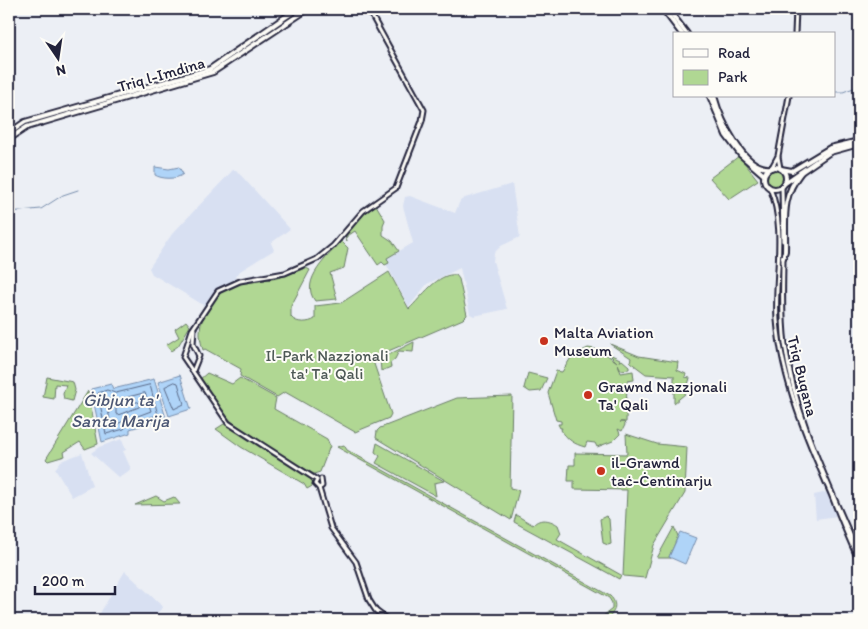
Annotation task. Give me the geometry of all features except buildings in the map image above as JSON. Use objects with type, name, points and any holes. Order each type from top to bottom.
[{"type":"highway","name":"Triq l-Imdina","points":[[9,133],[26,122],[210,69],[297,9]]},
{"type":"highway","name":"Triq l-Imdina","points":[[9,139],[27,127],[213,72],[308,9]]},
{"type":"highway","points":[[663,9],[680,32]]},
{"type":"highway","points":[[668,9],[685,32]]},
{"type":"highway","points":[[713,98],[720,118],[734,142],[759,165],[792,171],[830,148],[859,142]]},
{"type":"highway","points":[[713,98],[726,135],[741,155],[764,175],[765,183],[770,188],[776,189],[783,185],[830,152],[859,142]]},
{"type":"highway","points":[[764,175],[772,167]]},
{"type":"highway","points":[[781,168],[785,174],[783,185]]},
{"type":"highway","points":[[782,258],[785,251],[785,201],[793,182],[800,172]]},
{"type":"main road","points":[[368,9],[424,110],[422,121],[396,188],[363,211],[333,246],[317,259],[278,275],[240,281],[223,287],[218,291],[196,324],[183,357],[228,422],[260,445],[313,476],[316,480],[314,484],[319,488],[331,528],[356,562],[369,600],[376,611],[388,620]]},
{"type":"main road","points":[[795,32],[796,9]]},
{"type":"main road","points":[[772,167],[778,156],[789,98]]},
{"type":"main road","points":[[778,156],[781,168]]},
{"type":"main road","name":"Triq Buqana","points":[[783,185],[782,318],[789,373],[806,432],[859,555]]},
{"type":"main road","name":"Triq Buqana","points":[[770,188],[776,207],[779,266],[777,321],[794,404],[859,561]]},
{"type":"main road","points":[[780,343],[782,318]]},
{"type":"main road","points":[[193,374],[194,363],[199,356],[193,339],[196,324]]},
{"type":"main road","points":[[184,351],[189,348],[197,351]]},
{"type":"main road","points":[[186,362],[194,363]]},
{"type":"main road","points":[[319,488],[322,486],[321,479]]},
{"type":"shaded area","points":[[233,170],[236,170],[290,229],[271,243],[274,250],[240,271],[234,280],[217,290],[205,306],[152,274],[149,268],[172,234]]},
{"type":"shaded area","points":[[512,184],[520,237],[501,246],[494,253],[493,261],[507,309],[474,316],[470,314],[460,268],[427,284],[409,307],[384,260],[413,243],[403,206],[405,197],[410,196],[455,213],[460,201],[465,198]]},
{"type":"shaded area","points":[[122,439],[126,450],[123,451],[131,469],[119,478],[91,453],[99,447]]},
{"type":"shaded area","points":[[82,453],[92,486],[72,497],[55,469],[61,461]]},
{"type":"shaded area","points":[[828,492],[837,516],[816,519],[814,495]]},
{"type":"shaded area","points":[[125,571],[163,607],[151,620],[96,620]]},
{"type":"green space","points":[[739,156],[758,180],[729,199],[710,178]]},
{"type":"green space","points":[[775,170],[781,173],[784,179],[781,185],[775,188],[769,185],[766,179],[769,173]]},
{"type":"green space","points":[[376,205],[385,220],[383,235],[392,241],[399,251],[387,258],[389,263],[385,265],[382,262],[378,265],[355,231],[346,237],[347,241],[345,237],[363,215]]},
{"type":"green space","points":[[341,241],[348,248],[344,268],[330,273],[337,299],[315,301],[311,293],[313,277],[323,261]]},
{"type":"green space","name":"Il-Park Nazzjonali ta' Ta' Qali","points":[[306,268],[310,270],[291,306],[291,317],[296,321],[303,322],[315,319],[315,306],[341,303],[389,272],[409,309],[436,282],[449,275],[456,275],[459,279],[467,315],[463,319],[372,358],[391,414],[389,418],[355,432],[285,392],[277,397],[240,376],[241,369],[205,349],[203,350],[200,339],[202,320],[214,300],[222,292],[238,285],[281,277]]},
{"type":"green space","points":[[186,321],[190,326],[178,346],[171,351],[166,345],[179,337],[175,329]]},
{"type":"green space","points":[[414,342],[413,352],[399,351],[395,359],[390,363],[391,367],[381,371],[380,359]]},
{"type":"green space","points":[[610,344],[639,356],[678,362],[677,370],[686,374],[685,377],[690,378],[685,394],[674,403],[674,376],[646,374],[630,362],[631,358]]},
{"type":"green space","name":"Grawnd Nazzjonali Ta' Qali","points":[[588,348],[600,350],[617,362],[609,354],[601,350],[620,359],[619,362],[622,360],[629,366],[629,369],[621,370],[618,364],[621,373],[633,371],[634,380],[627,381],[626,422],[624,422],[625,425],[622,431],[618,429],[620,434],[613,441],[597,447],[595,443],[587,442],[585,447],[581,446],[566,436],[558,424],[561,424],[561,421],[556,420],[548,393],[556,371],[562,372],[572,356]]},
{"type":"green space","name":"Il-Park Nazzjonali ta' Ta' Qali","points":[[207,373],[232,384],[240,378],[276,398],[274,409],[327,439],[330,446],[320,472],[314,474],[260,443],[231,421],[199,380]]},
{"type":"green space","points":[[528,373],[547,378],[541,391],[530,392],[524,388]]},
{"type":"green space","points":[[47,377],[73,382],[75,390],[72,401],[64,399],[63,394],[66,385],[55,384],[54,399],[43,397]]},
{"type":"green space","points":[[88,391],[98,444],[85,449],[80,442],[64,452],[65,456],[48,461],[46,459]]},
{"type":"green space","points":[[512,396],[510,488],[519,490],[511,520],[376,438],[377,431],[380,428],[457,398]]},
{"type":"green space","points":[[224,424],[308,475],[314,485],[307,489],[304,484],[241,447],[216,429]]},
{"type":"green space","points":[[626,434],[657,444],[687,447],[685,493],[654,545],[645,578],[623,576],[627,490],[574,489],[574,481],[568,481],[569,465],[575,465],[575,453],[627,454]]},
{"type":"green space","points":[[377,443],[444,481],[434,483],[436,496],[376,463],[380,456],[375,452]]},
{"type":"green space","points":[[344,445],[347,450],[610,596],[615,606],[613,612],[606,620],[598,620],[612,609],[612,603],[609,598],[337,447]]},
{"type":"green space","points":[[156,496],[164,501],[174,497],[180,504],[135,505]]},
{"type":"green space","points":[[516,515],[533,525],[542,520],[555,523],[558,525],[561,533],[557,539],[621,575],[619,579],[514,522]]},
{"type":"green space","points":[[606,516],[609,519],[611,544],[608,545],[603,543],[600,519]]},
{"type":"green space","points":[[674,527],[678,536],[669,557],[671,558],[657,558]]},
{"type":"water","points":[[155,167],[169,169],[179,167],[183,174],[173,178],[161,177],[155,175]]},
{"type":"water","points":[[180,375],[191,409],[169,416],[158,382]]},
{"type":"water","name":"Ġibjun ta' Santa Marija","points":[[154,379],[166,418],[130,429],[130,433],[102,442],[91,389],[111,384],[113,389]]},
{"type":"water","points":[[680,532],[696,538],[685,564],[669,557]]},
{"type":"waterway","points":[[836,92],[843,92],[859,86]]},
{"type":"waterway","points":[[9,212],[41,209],[63,195],[78,190]]},
{"type":"place","name":"Malta Aviation Museum","points":[[544,341]]},
{"type":"place","name":"Grawnd Nazzjonali Ta' Qali","points":[[588,395]]},
{"type":"place","name":"il-Grawnd taċ-Ċentinarju","points":[[601,471]]}]
